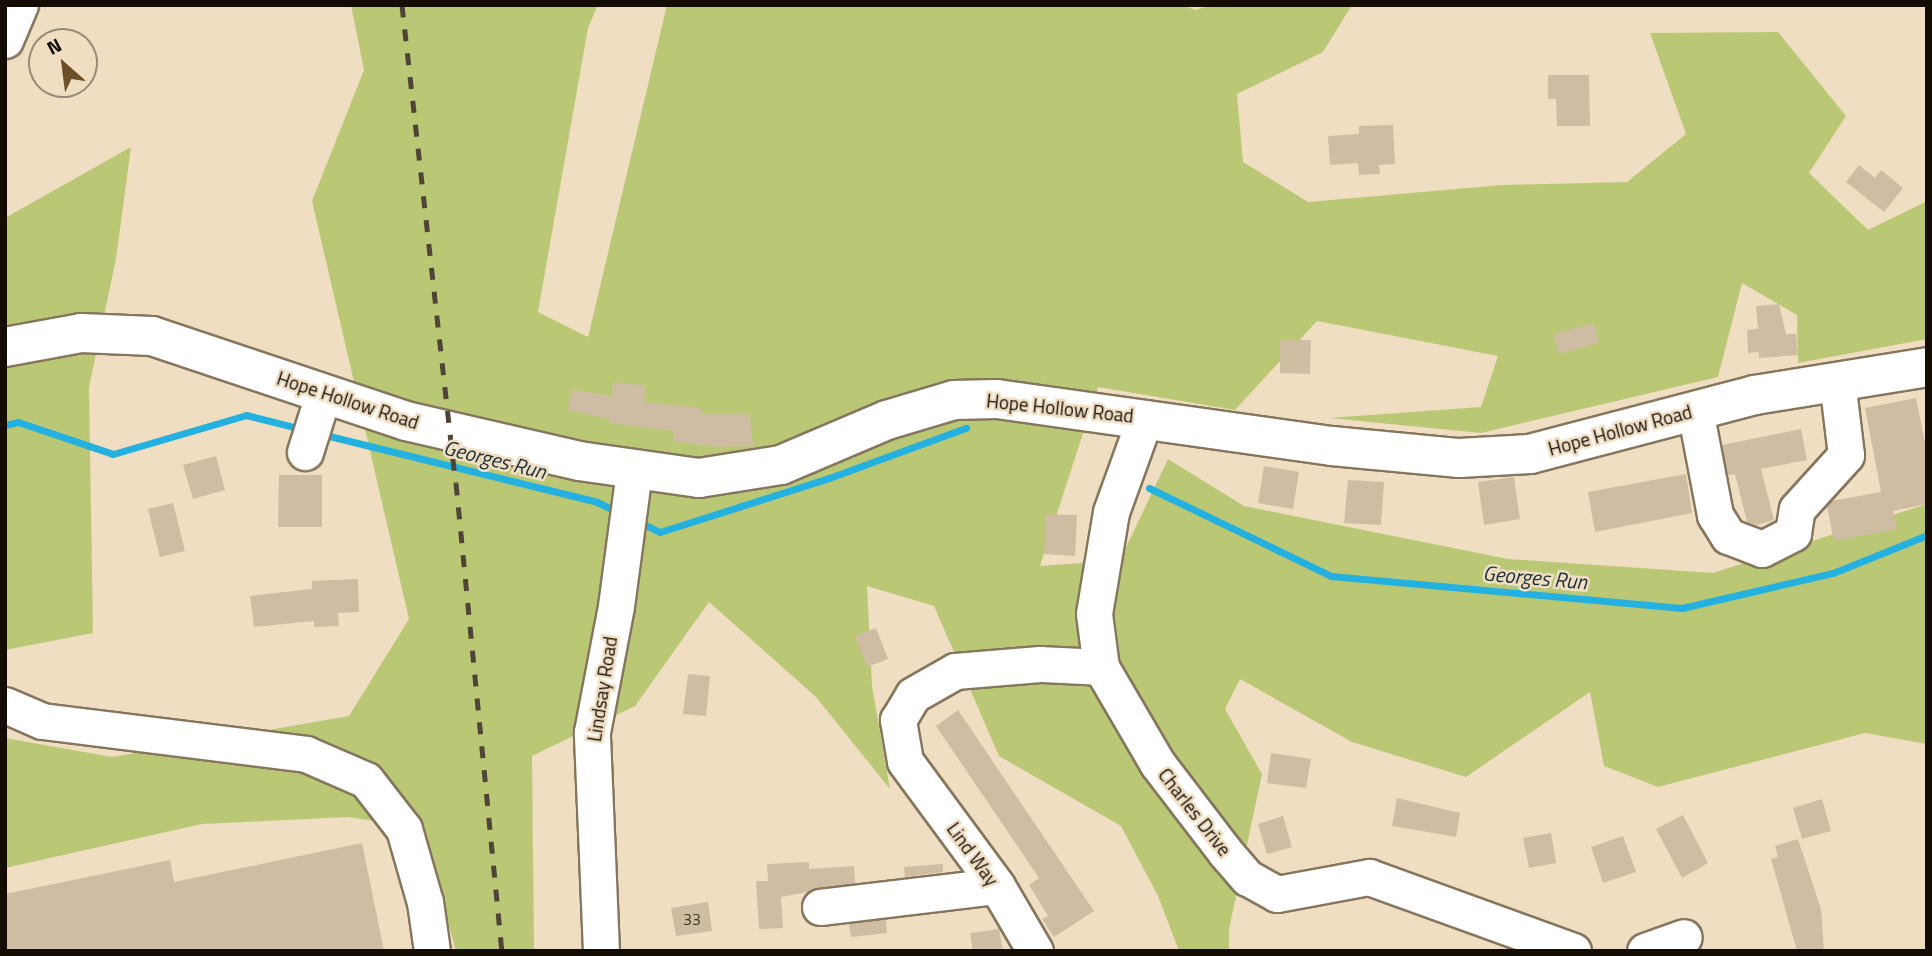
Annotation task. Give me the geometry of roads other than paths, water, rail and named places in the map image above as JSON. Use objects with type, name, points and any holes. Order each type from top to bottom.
[{"type":"main road","name":"Hope Hollow Road","points":[[5,347],[81,333],[152,336],[206,350],[323,395],[632,484],[752,473],[913,410],[954,400],[997,399],[1332,446],[1459,458],[1530,454],[1695,410],[1927,367]]},
{"type":"street","points":[[5,40],[20,5]]},
{"type":"street","points":[[1695,410],[1715,515],[1728,536],[1762,549],[1793,533],[1797,509],[1846,455],[1837,382]]},
{"type":"street","points":[[305,452],[323,395]]},
{"type":"street","name":"Charles Drive","points":[[1145,418],[1111,512],[1094,614],[1101,667],[1157,763],[1225,852],[1261,889],[1276,894],[1369,877],[1573,951]]},
{"type":"street","name":"Lindsay Road","points":[[601,951],[592,732],[616,606],[632,484]]},
{"type":"street","name":"Lind Way","points":[[1035,951],[997,886],[905,761],[898,720],[913,695],[955,671],[1040,664],[1101,667]]},
{"type":"street","points":[[5,705],[42,721],[306,754],[366,780],[404,829],[425,902],[432,951]]},
{"type":"street","points":[[820,907],[997,886]]},
{"type":"street","points":[[1645,951],[1684,937]]},
{"type":"waterway","name":"Georges Run","points":[[5,425],[18,422],[113,454],[246,415],[302,429]]},
{"type":"waterway","name":"Georges Run","points":[[637,521],[660,532],[829,478],[966,428]]},
{"type":"waterway","name":"Georges Run","points":[[321,434],[597,502],[620,513]]},
{"type":"waterway","name":"Georges Run","points":[[1149,488],[1331,576],[1682,608],[1833,573],[1927,535]]},
{"type":"railway","points":[[402,5],[456,483],[502,951]]}]
